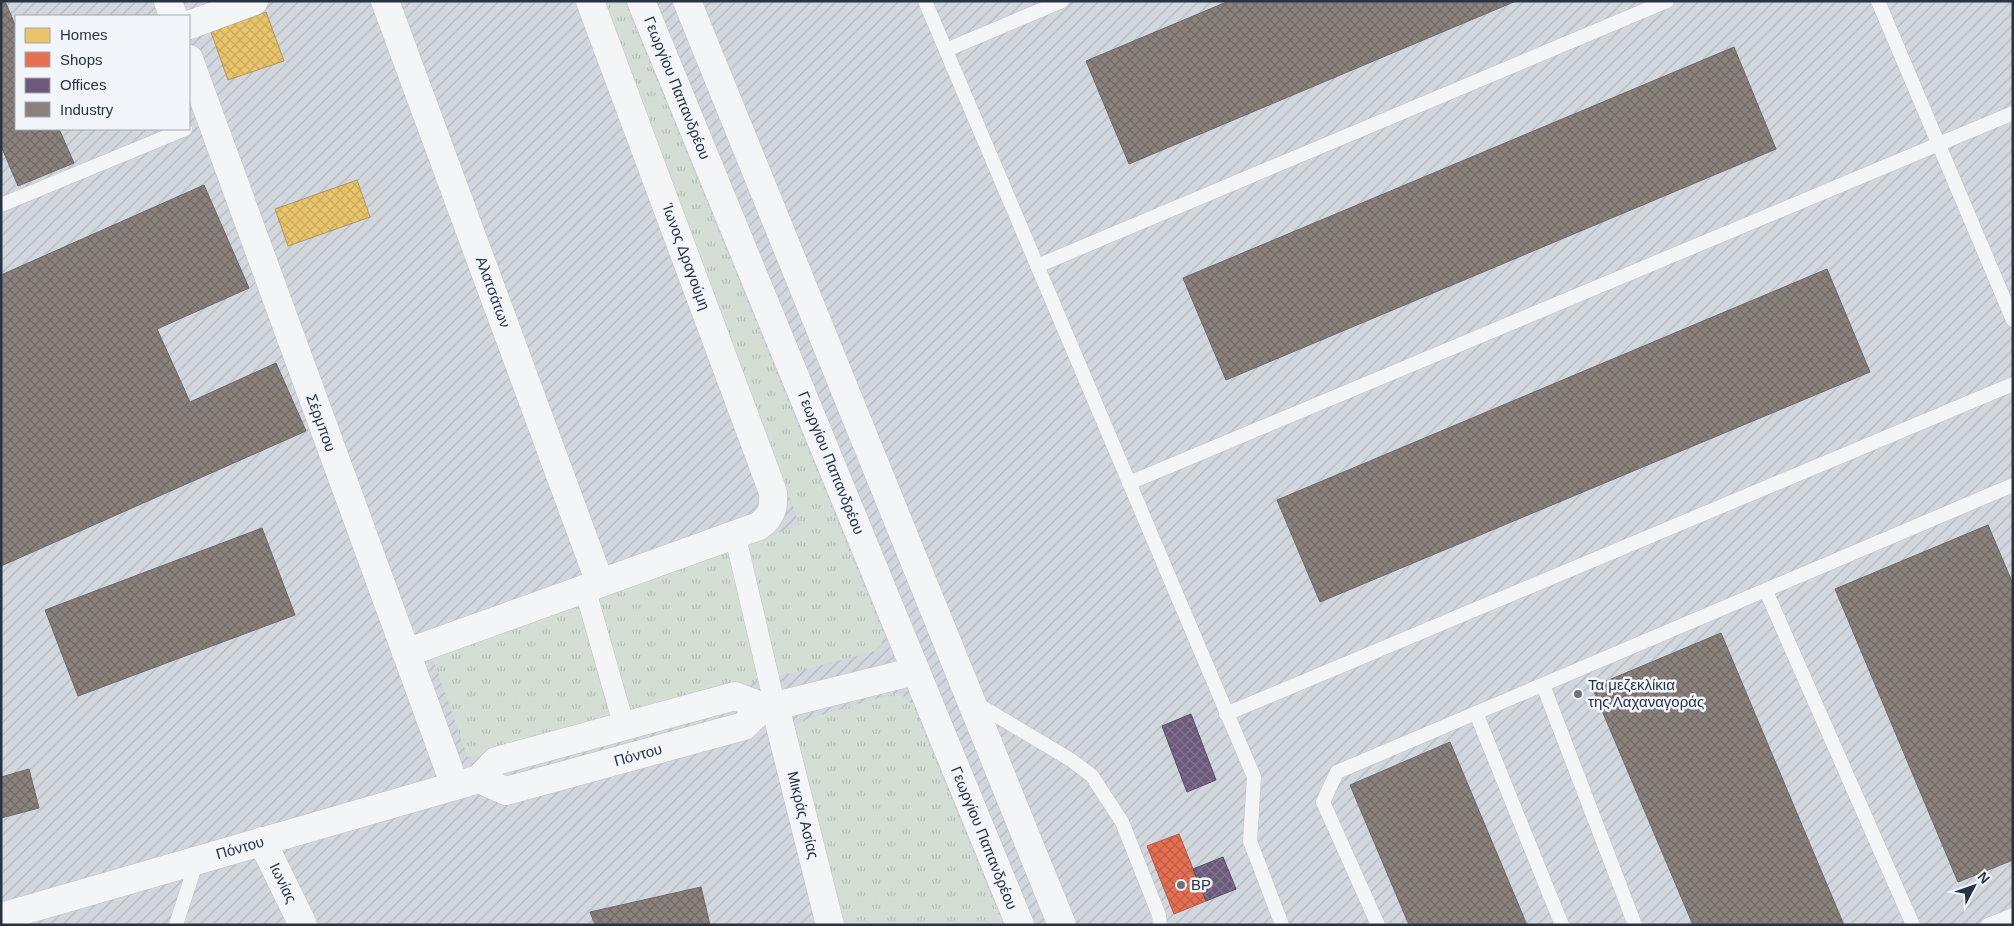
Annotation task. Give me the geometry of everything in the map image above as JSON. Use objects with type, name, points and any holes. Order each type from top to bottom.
[{"type":"street","points":[[168,1],[173,15]]},
{"type":"street","points":[[190,25],[254,1]]},
{"type":"street","name":"Αλατσάτων","points":[[385,1],[592,586]]},
{"type":"street","name":"Ίωνος Δραγούμη","points":[[590,1],[773,492],[774,504],[771,514],[759,526],[735,535]]},
{"type":"street","name":"Γεωργίου Παπανδρέου","points":[[641,1],[1020,925]]},
{"type":"street","points":[[687,1],[1062,925]]},
{"type":"street","name":"Σέρμπου","points":[[190,66],[199,122],[406,653],[467,782]]},
{"type":"street","points":[[406,653],[735,535],[769,706],[916,671]]},
{"type":"street","points":[[592,586],[624,726]]},
{"type":"street","name":"Πόντου","points":[[1,916],[467,782],[496,761],[624,726],[735,696],[769,706]]},
{"type":"street","name":"Πόντου","points":[[467,782],[506,791],[744,726],[769,706]]},
{"type":"street","name":"Μικράς Ασίας","points":[[769,706],[830,925]]},
{"type":"street","name":"Ιωνίας","points":[[262,841],[303,925]]},
{"type":"lane","points":[[925,1],[1254,777],[1250,841],[1282,925]]},
{"type":"lane","points":[[946,50],[1062,1]]},
{"type":"lane","points":[[1037,266],[1668,1]]},
{"type":"lane","points":[[1878,1],[2013,320]]},
{"type":"lane","points":[[1129,483],[2013,113]]},
{"type":"lane","points":[[1,205],[183,130]]},
{"type":"lane","points":[[1226,714],[2013,384]]},
{"type":"lane","points":[[1378,925],[1323,802],[1337,772],[2013,485]]},
{"type":"lane","points":[[1766,591],[1914,925]]},
{"type":"lane","points":[[1543,685],[1635,925]]},
{"type":"lane","points":[[971,700],[1071,760],[1092,776],[1122,822],[1158,914],[1160,925]]},
{"type":"lane","points":[[1476,713],[1562,925]]},
{"type":"lane","points":[[176,925],[197,860]]},
{"type":"lane","points":[[1988,925],[2013,914]]},
{"type":"shaded area","points":[[1,1],[2013,1],[2013,925],[1,925]]},
{"type":"green space","points":[[599,1],[624,1],[884,636],[881,645],[875,651],[468,758],[432,656],[800,525]]},
{"type":"green space","points":[[892,694],[902,695],[912,704],[1003,925],[842,925],[793,727],[801,721]]},
{"type":"building: Homes","points":[[266,12],[284,61],[228,80],[211,32]]},
{"type":"building: Homes","points":[[357,180],[370,217],[288,246],[275,209]]},
{"type":"building: Shops","name":"BP","points":[[1179,834],[1206,901],[1174,914],[1147,846]]},
{"type":"building: Offices","points":[[1191,714],[1216,780],[1187,792],[1162,726]]},
{"type":"building: Offices","points":[[1223,857],[1236,889],[1206,901],[1193,869]]},
{"type":"building: Industry","points":[[1,1],[5,1],[15,25],[15,130],[59,130],[74,163],[18,186],[1,146]]},
{"type":"building: Industry","points":[[1229,1],[1516,1],[1129,164],[1086,61]]},
{"type":"building: Industry","points":[[1734,47],[1776,149],[1226,380],[1183,278]]},
{"type":"building: Industry","points":[[204,185],[249,288],[157,329],[190,402],[276,363],[306,431],[1,566],[1,275]]},
{"type":"building: Industry","points":[[1827,269],[1870,372],[1320,602],[1277,500]]},
{"type":"building: Industry","points":[[1988,525],[2013,584],[2013,860],[1958,882],[1835,589]]},
{"type":"building: Industry","points":[[262,528],[295,615],[78,696],[45,610]]},
{"type":"building: Industry","points":[[1721,633],[1844,925],[1693,925],[1592,687]]},
{"type":"building: Industry","points":[[1450,742],[1527,925],[1409,925],[1350,785]]},
{"type":"building: Industry","points":[[29,769],[39,808],[1,818],[1,777]]},
{"type":"building: Industry","points":[[701,887],[710,925],[595,925],[590,912]]},
{"type":"place","name":"Τα μεζεκλίκια της Λαχαναγοράς","points":[[1578,694]]},
{"type":"place","name":"BP","points":[[1181,885]]}]
